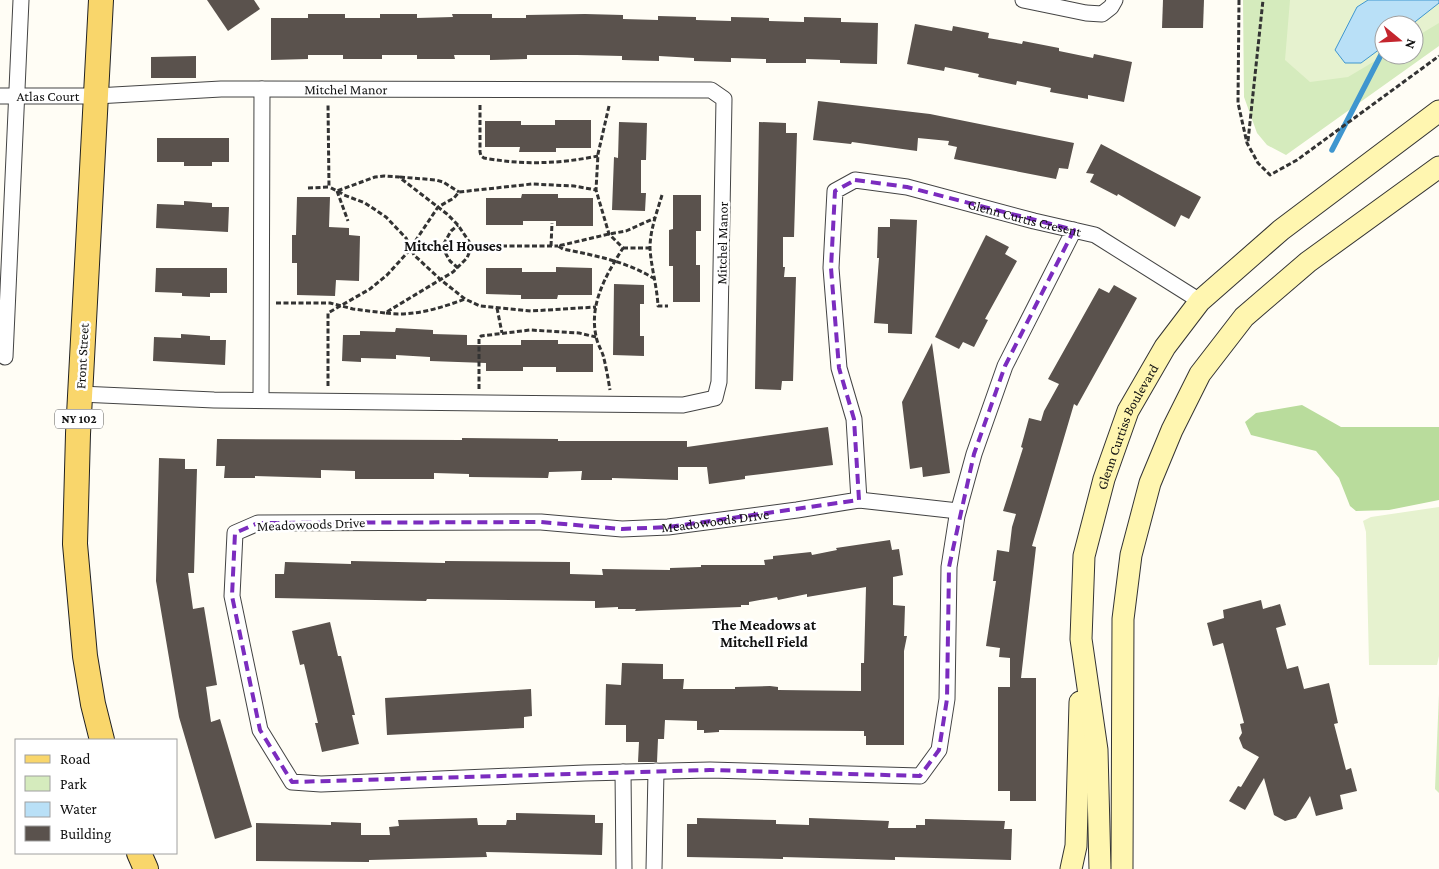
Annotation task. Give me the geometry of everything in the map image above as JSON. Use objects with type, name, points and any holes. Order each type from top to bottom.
[{"type":"main road","name":"Front Street","points":[[101,0],[75,491],[75,544],[85,656],[93,704],[102,739]]},
{"type":"main road","name":"Glenn Curtiss Boulevard","points":[[1100,869],[1097,750],[1081,640],[1084,556],[1104,480],[1128,411],[1165,347],[1200,301],[1281,230],[1439,111]]},
{"type":"main road","points":[[1122,869],[1123,619],[1131,555],[1150,483],[1172,430],[1200,374],[1244,317],[1308,262],[1439,167]]},
{"type":"main road","points":[[1071,869],[1076,846],[1078,807],[1081,640]]},
{"type":"main road","points":[[139,854],[146,869]]},
{"type":"street","points":[[5,357],[21,0]]},
{"type":"street","points":[[1023,0],[1086,13],[1102,14],[1111,7],[1115,0]]},
{"type":"street","name":"Mitchel Manor","points":[[80,394],[214,400],[683,405],[715,398],[720,382],[724,99],[711,90],[221,89],[96,96]]},
{"type":"street","points":[[261,400],[262,89]]},
{"type":"street","name":"Atlas Court","points":[[0,96],[96,96]]},
{"type":"street","name":"Glenn Curtis Cresent","points":[[859,500],[854,418],[839,368],[832,278],[835,191],[855,180],[907,187],[1095,235],[1200,301]]},
{"type":"street","name":"Meadowoods Drive","points":[[958,511],[859,500],[797,510],[659,527],[622,529],[541,522],[258,523],[235,533],[232,596],[260,730],[292,782],[320,784],[710,770],[920,776],[939,750],[947,699],[949,567],[958,511],[974,454],[1005,366],[1074,230]]},
{"type":"street","points":[[654,869],[656,771]]},
{"type":"street","points":[[623,772],[624,869]]},
{"type":"path","points":[[1239,0],[1238,104],[1247,143],[1258,163],[1270,175],[1296,160],[1439,56]]},
{"type":"path","points":[[1247,143],[1263,0]]},
{"type":"path","points":[[480,90],[480,152],[484,158],[525,164],[571,162],[598,156]]},
{"type":"path","points":[[610,90],[610,102],[598,156],[596,190],[609,234],[623,248],[650,248]]},
{"type":"path","points":[[326,104],[328,106],[329,187]]},
{"type":"path","points":[[337,191],[384,176],[436,180],[459,192],[532,184],[574,186],[596,190]]},
{"type":"path","points":[[399,177],[458,225],[472,246]]},
{"type":"path","points":[[308,188],[329,187],[365,203],[386,217],[397,227],[412,247],[414,256],[465,299],[480,306],[531,311],[596,307]]},
{"type":"path","points":[[337,191],[348,222]]},
{"type":"path","points":[[326,390],[328,388],[328,313],[370,289],[400,262],[438,207],[454,198],[459,192]]},
{"type":"path","points":[[662,195],[655,218],[650,248],[657,287],[658,306],[668,306]]},
{"type":"path","points":[[472,246],[558,246],[626,231],[655,218]]},
{"type":"path","points":[[551,246],[552,223]]},
{"type":"path","points":[[442,247],[451,231],[458,225]]},
{"type":"path","points":[[385,313],[458,268],[467,258],[472,246]]},
{"type":"path","points":[[558,246],[563,249],[615,260],[639,269],[655,279]]},
{"type":"path","points":[[412,247],[442,247]]},
{"type":"path","points":[[442,247],[450,261],[458,268]]},
{"type":"path","points":[[610,404],[606,368],[596,337],[594,322],[598,296],[608,271],[623,248]]},
{"type":"path","points":[[273,303],[330,303],[396,314],[430,310],[465,299]]},
{"type":"path","points":[[497,308],[502,333]]},
{"type":"path","points":[[478,403],[479,338],[484,334],[530,330],[579,333],[596,337]]},
{"type":"highlighted area","points":[[855,180],[907,187],[1074,230],[1005,366],[974,454],[949,567],[947,699],[939,750],[920,776],[710,770],[292,782],[260,730],[232,596],[235,533],[258,523],[541,522],[622,529],[668,527],[859,500],[854,419],[839,368],[831,268],[835,191]]},
{"type":"green space","points":[[1243,0],[1439,0],[1439,46],[1424,57],[1424,15],[1374,15],[1374,65],[1412,65],[1286,155],[1267,145],[1257,133],[1244,97]]},
{"type":"green space","points":[[1290,0],[1439,0],[1439,23],[1424,32],[1424,15],[1374,15],[1374,62],[1348,77],[1310,82],[1285,60]]},
{"type":"green space","points":[[1302,405],[1341,427],[1439,427],[1439,500],[1389,510],[1356,511],[1350,506],[1339,478],[1316,451],[1251,435],[1245,422],[1256,413]]},
{"type":"green space","points":[[1439,507],[1439,656],[1437,665],[1369,665],[1366,532],[1363,521],[1371,517]]},
{"type":"green space","points":[[1439,694],[1439,793],[1435,789]]},
{"type":"water","points":[[1368,0],[1439,0],[1439,3],[1424,15],[1374,15],[1374,53],[1361,63],[1345,63],[1335,50],[1357,7]]},
{"type":"building","points":[[207,0],[254,0],[260,9],[228,31]]},
{"type":"building","points":[[1163,0],[1204,0],[1203,28],[1162,28]]},
{"type":"building","points":[[308,14],[345,14],[345,18],[380,18],[380,14],[417,14],[417,18],[453,17],[452,14],[492,14],[492,18],[526,18],[526,15],[585,14],[623,15],[623,19],[658,20],[658,16],[696,17],[696,20],[731,21],[731,17],[769,18],[769,21],[804,22],[804,17],[841,18],[841,22],[878,23],[877,64],[840,63],[840,60],[806,59],[806,63],[766,63],[766,59],[731,58],[731,62],[694,61],[694,58],[659,56],[659,61],[622,60],[622,56],[577,55],[527,55],[527,59],[490,60],[490,55],[454,55],[455,59],[417,59],[417,55],[382,55],[382,59],[343,59],[343,55],[308,55],[308,59],[271,60],[271,18],[308,18]]},
{"type":"building","points":[[915,24],[952,31],[953,26],[989,33],[988,38],[1022,44],[1023,41],[1059,48],[1059,51],[1093,58],[1094,54],[1132,62],[1124,102],[1088,95],[1088,99],[1050,92],[1051,88],[1017,81],[1016,85],[978,77],[979,74],[945,67],[944,71],[907,64]]},
{"type":"building","points":[[196,56],[196,78],[151,78],[151,57]]},
{"type":"building","points":[[818,101],[930,114],[1074,143],[1068,169],[1059,168],[1056,179],[954,159],[957,147],[948,145],[949,141],[918,138],[917,151],[852,142],[851,144],[813,140]]},
{"type":"building","points":[[555,120],[591,120],[591,148],[556,148],[556,152],[519,152],[520,147],[485,147],[485,121],[521,121],[521,125],[555,125]]},
{"type":"building","points":[[619,122],[647,123],[646,160],[641,160],[641,193],[646,193],[645,211],[612,210],[614,157],[618,158]]},
{"type":"building","points":[[759,122],[786,123],[786,133],[797,133],[794,237],[783,237],[784,277],[796,277],[793,381],[782,381],[781,390],[755,389]]},
{"type":"building","points":[[157,138],[229,138],[229,162],[212,162],[212,166],[184,166],[184,162],[157,162]]},
{"type":"building","points":[[1101,144],[1201,197],[1189,219],[1181,215],[1175,227],[1118,194],[1117,196],[1090,182],[1094,174],[1086,173]]},
{"type":"building","points":[[522,194],[558,194],[558,198],[593,198],[593,226],[556,226],[556,221],[523,221],[523,225],[486,225],[486,198],[521,198]]},
{"type":"building","points":[[673,195],[701,195],[701,231],[696,231],[696,265],[700,265],[700,302],[673,302],[673,266],[669,266],[669,230],[673,229]]},
{"type":"building","points":[[297,197],[330,197],[329,227],[349,228],[349,235],[360,236],[359,281],[336,280],[335,296],[297,295],[297,263],[292,263],[292,235],[296,235]]},
{"type":"building","points":[[184,201],[212,203],[212,207],[229,207],[228,232],[156,228],[157,204],[184,205]]},
{"type":"building","points":[[890,219],[917,220],[912,334],[888,333],[888,324],[874,323],[879,258],[877,258],[878,227],[890,227]]},
{"type":"building","points":[[986,235],[1009,247],[1005,254],[1017,261],[985,319],[988,320],[974,347],[963,342],[959,349],[935,337]]},
{"type":"building","points":[[556,267],[592,268],[592,295],[558,295],[557,299],[521,299],[521,295],[486,294],[486,268],[522,268],[522,272],[556,272]]},
{"type":"building","points":[[156,268],[227,268],[227,293],[210,293],[210,297],[182,296],[182,293],[155,292]]},
{"type":"building","points":[[614,284],[644,285],[644,304],[640,304],[640,336],[644,336],[644,356],[613,355]]},
{"type":"building","points":[[1114,285],[1137,298],[1077,406],[1074,404],[1032,546],[1036,547],[1021,678],[1036,678],[1036,801],[1010,801],[1010,791],[998,791],[998,687],[1010,687],[1010,658],[999,657],[1000,648],[986,646],[996,581],[993,581],[997,550],[1009,552],[1012,527],[1016,514],[1003,511],[1023,448],[1021,447],[1029,418],[1041,421],[1044,411],[1059,384],[1048,379],[1099,288],[1109,293]]},
{"type":"building","points":[[396,328],[433,330],[433,334],[467,335],[467,345],[521,345],[521,340],[558,340],[558,344],[593,344],[593,372],[556,372],[556,367],[523,367],[523,371],[486,371],[486,363],[430,361],[430,357],[396,355],[396,359],[361,358],[361,362],[342,361],[343,335],[360,335],[360,331],[395,332]]},
{"type":"building","points":[[181,334],[210,336],[210,340],[226,340],[225,365],[153,361],[154,337],[181,338]]},
{"type":"building","points":[[932,343],[950,473],[923,477],[922,467],[910,469],[902,402]]},
{"type":"building","points":[[828,427],[833,465],[745,476],[745,479],[709,484],[707,467],[678,467],[678,480],[612,478],[612,480],[581,480],[582,471],[549,472],[548,478],[469,477],[469,474],[434,473],[434,479],[355,479],[355,471],[321,470],[321,478],[255,476],[255,478],[224,478],[225,466],[216,466],[217,439],[462,440],[462,438],[558,439],[558,441],[687,441],[687,447]]},
{"type":"building","points":[[159,458],[185,459],[185,469],[197,469],[194,573],[188,573],[193,609],[204,607],[217,685],[206,687],[211,722],[220,719],[252,827],[215,839],[179,717],[156,581]]},
{"type":"building","points":[[890,540],[892,550],[899,549],[903,575],[893,577],[893,605],[905,606],[904,636],[907,636],[904,651],[904,745],[866,745],[864,731],[719,730],[719,732],[704,733],[704,730],[697,730],[697,721],[665,720],[664,739],[658,739],[657,762],[638,762],[639,742],[626,742],[626,725],[605,725],[606,684],[621,685],[622,663],[663,664],[663,679],[684,679],[683,689],[735,689],[735,687],[770,686],[778,687],[778,690],[861,691],[861,663],[864,663],[866,587],[807,597],[807,594],[778,600],[777,597],[749,602],[749,605],[741,605],[741,607],[635,611],[636,609],[618,609],[618,607],[595,608],[595,601],[427,599],[426,601],[275,598],[275,574],[284,574],[285,562],[351,564],[351,561],[445,563],[445,561],[570,562],[570,574],[603,575],[602,569],[670,570],[670,568],[701,567],[701,565],[765,565],[764,560],[773,559],[773,556],[811,552],[812,555],[837,550],[836,548]]},
{"type":"building","points":[[1261,600],[1263,609],[1280,604],[1286,625],[1276,628],[1287,669],[1298,666],[1304,689],[1329,683],[1338,723],[1334,724],[1346,770],[1351,768],[1357,791],[1340,795],[1343,809],[1316,816],[1310,796],[1296,818],[1285,821],[1274,815],[1264,778],[1245,810],[1229,801],[1238,786],[1241,787],[1259,757],[1243,748],[1239,738],[1242,733],[1240,724],[1244,723],[1223,643],[1213,646],[1207,623],[1224,618],[1223,610]]},
{"type":"building","points":[[330,622],[338,656],[341,656],[355,715],[352,715],[359,744],[322,752],[315,723],[318,723],[304,664],[300,665],[292,631]]},
{"type":"building","points":[[531,689],[532,716],[524,717],[524,728],[387,735],[385,698]]},
{"type":"building","points":[[516,813],[595,815],[595,823],[603,823],[602,855],[486,852],[487,857],[369,860],[369,862],[256,861],[256,823],[331,825],[331,822],[361,823],[361,835],[390,835],[389,827],[399,826],[398,820],[477,818],[478,825],[506,825],[507,820],[516,820]]},
{"type":"building","points":[[697,818],[776,820],[776,824],[809,825],[809,818],[889,821],[888,828],[916,828],[916,825],[925,825],[925,819],[1005,821],[1004,829],[1012,829],[1011,860],[895,857],[895,860],[687,857],[687,824],[697,824]]},
{"type":"waterway","points":[[1332,150],[1376,65]]},
{"type":"district","name":"Mitchel Houses","points":[[453,246]]},
{"type":"district","name":"The Meadows at Mitchell Field","points":[[764,634]]}]
